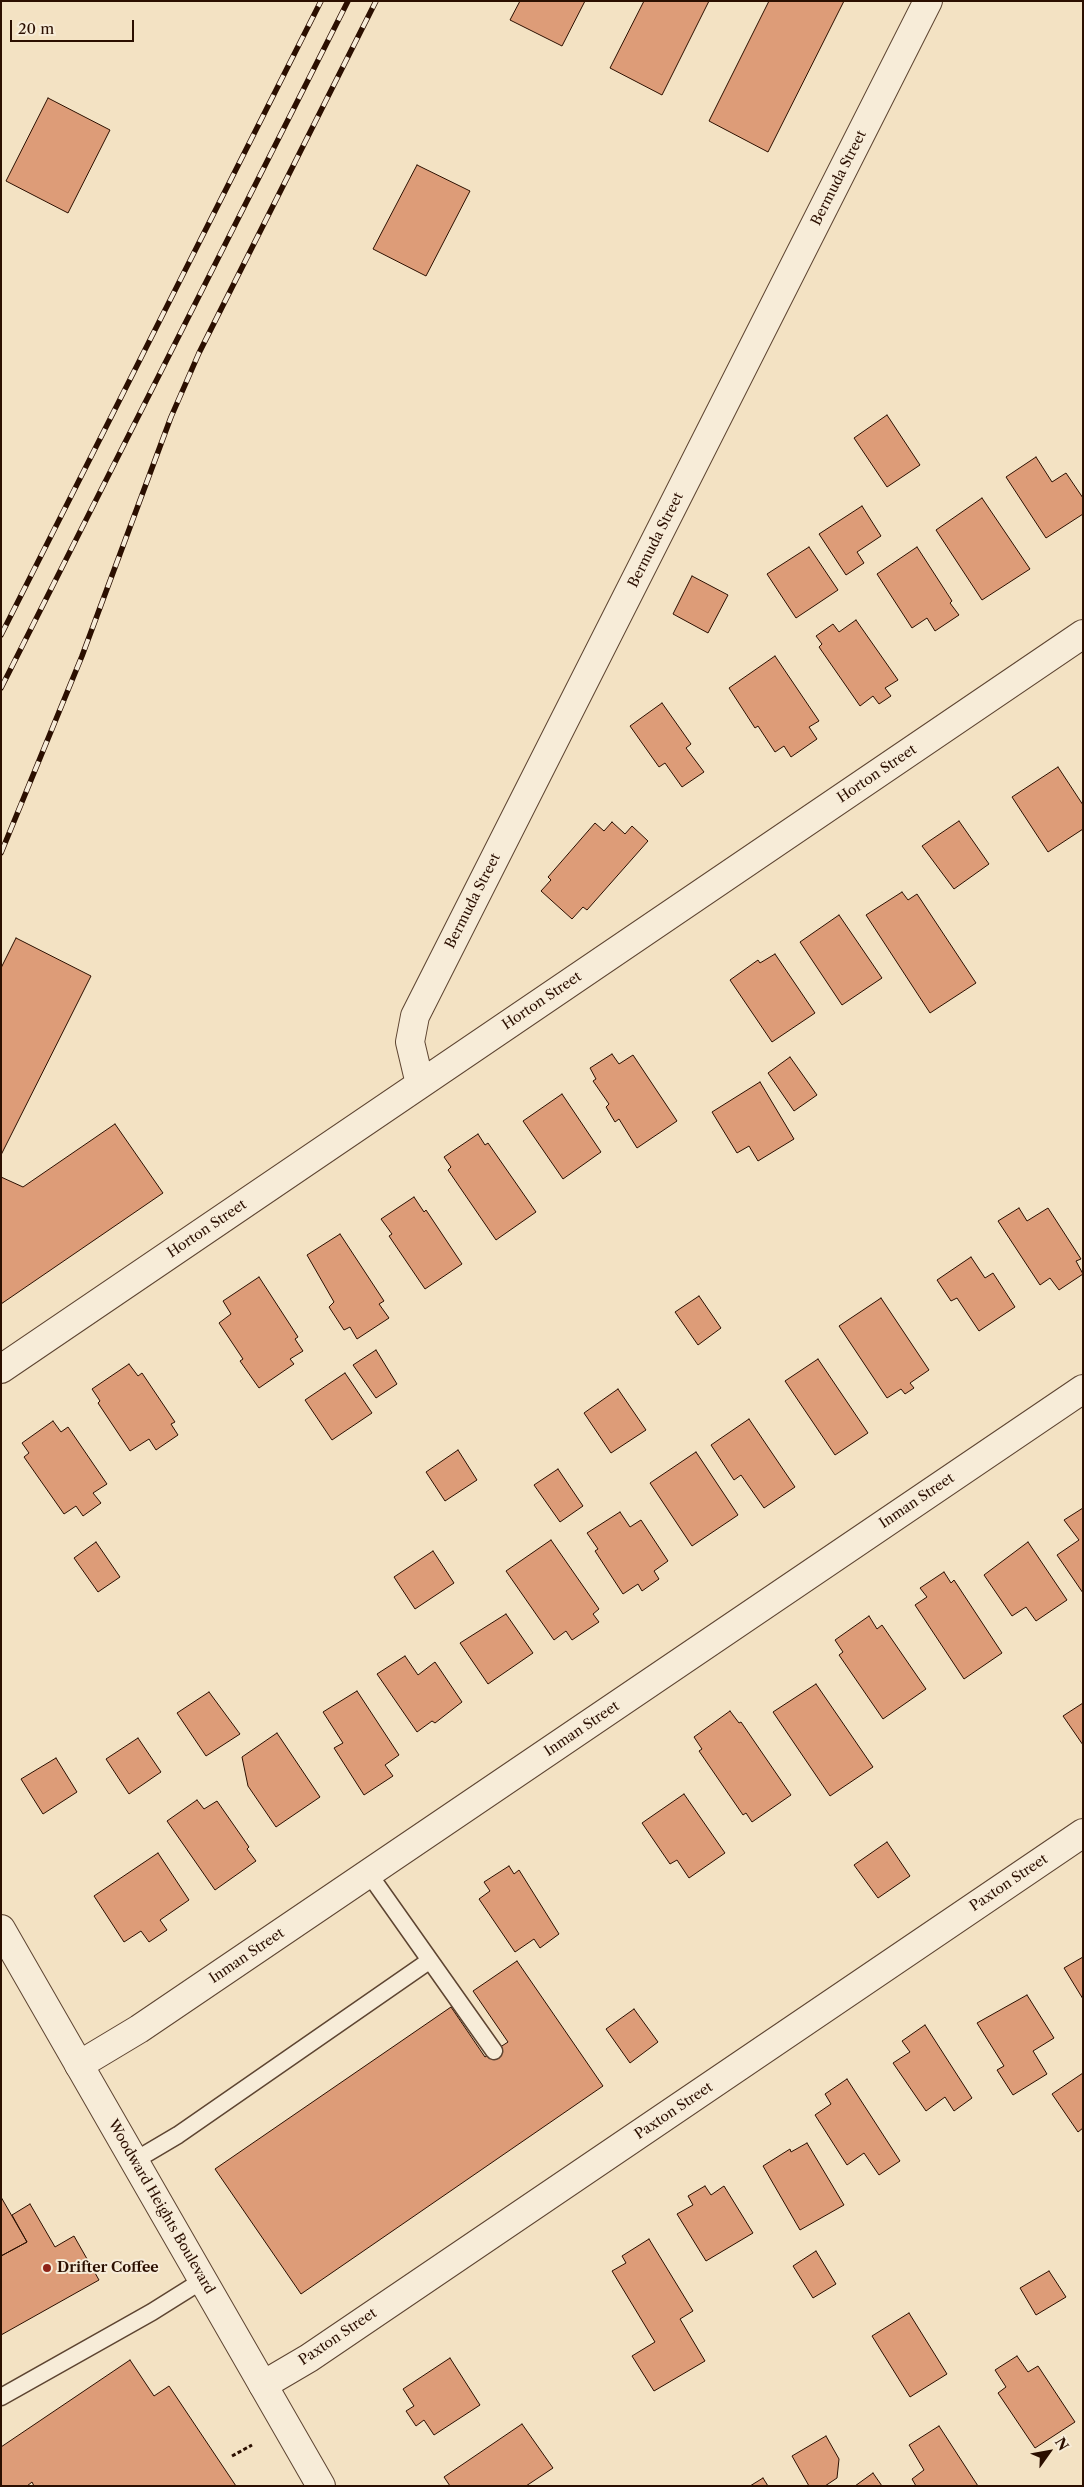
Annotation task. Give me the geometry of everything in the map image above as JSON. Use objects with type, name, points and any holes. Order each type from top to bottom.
[{"type":"street","name":"Bermuda Street","points":[[420,1084],[410,1042],[415,1016],[928,1]]},
{"type":"street","name":"Horton Street","points":[[1,1369],[1083,634]]},
{"type":"street","name":"Inman Street","points":[[79,2065],[124,2039],[1083,1389]]},
{"type":"street","name":"Paxton Street","points":[[263,2385],[309,2358],[1083,1834]]},
{"type":"street","name":"Woodward Heights Boulevard","points":[[1,1928],[321,2486]]},
{"type":"lane","points":[[369,1874],[494,2051]]},
{"type":"lane","points":[[134,2161],[178,2135],[429,1961]]},
{"type":"lane","points":[[1,2397],[152,2312],[203,2280]]},
{"type":"path","points":[[232,2456],[252,2445]]},
{"type":"building","points":[[520,1],[585,1],[562,46],[510,20]]},
{"type":"building","points":[[644,1],[709,1],[662,95],[610,68]]},
{"type":"building","points":[[769,1],[844,1],[768,152],[709,121]]},
{"type":"building","points":[[48,98],[110,130],[68,213],[6,181]]},
{"type":"building","points":[[417,165],[470,191],[426,276],[373,249]]},
{"type":"building","points":[[887,415],[920,465],[887,487],[854,438]]},
{"type":"building","points":[[1036,457],[1052,482],[1066,473],[1083,498],[1083,514],[1046,538],[1006,477]]},
{"type":"building","points":[[982,498],[1030,569],[982,600],[936,530]]},
{"type":"building","points":[[862,506],[881,536],[857,552],[864,563],[846,575],[819,534]]},
{"type":"building","points":[[809,547],[838,590],[796,618],[767,574]]},
{"type":"building","points":[[917,547],[959,615],[935,631],[927,618],[912,628],[877,574]]},
{"type":"building","points":[[692,576],[728,595],[708,633],[673,614]]},
{"type":"building","points":[[856,620],[898,680],[885,688],[891,696],[879,704],[873,696],[860,706],[819,647],[822,644],[816,636],[833,624],[839,632]]},
{"type":"building","points":[[775,656],[819,721],[809,727],[817,739],[791,757],[784,746],[775,752],[758,726],[755,728],[729,688]]},
{"type":"building","points":[[662,703],[691,744],[686,748],[704,772],[682,787],[665,763],[659,767],[630,726]]},
{"type":"building","points":[[1058,767],[1083,805],[1083,829],[1048,852],[1012,797]]},
{"type":"building","points":[[959,821],[989,864],[954,889],[922,846]]},
{"type":"building","points":[[612,822],[625,834],[632,826],[648,841],[587,910],[583,907],[572,919],[541,891],[551,880],[548,877],[595,823],[604,831]]},
{"type":"building","points":[[902,892],[908,900],[917,894],[976,983],[930,1013],[866,915]]},
{"type":"building","points":[[839,915],[882,978],[842,1005],[800,942]]},
{"type":"building","points":[[16,938],[91,976],[1,1155],[1,968]]},
{"type":"building","points":[[775,954],[815,1013],[772,1042],[730,980],[758,960],[760,963]]},
{"type":"building","points":[[612,1054],[619,1064],[633,1055],[677,1121],[637,1148],[619,1119],[615,1122],[606,1107],[609,1104],[593,1081],[596,1079],[590,1068]]},
{"type":"building","points":[[790,1057],[817,1095],[794,1111],[768,1073]]},
{"type":"building","points":[[760,1082],[794,1139],[758,1161],[749,1146],[737,1153],[712,1112]]},
{"type":"building","points":[[562,1094],[601,1152],[563,1179],[523,1121]]},
{"type":"building","points":[[115,1124],[163,1193],[1,1304],[1,1177],[23,1187]]},
{"type":"building","points":[[478,1134],[485,1145],[488,1143],[536,1212],[496,1240],[448,1170],[451,1167],[444,1157]]},
{"type":"building","points":[[414,1197],[424,1212],[426,1210],[462,1264],[425,1289],[389,1236],[392,1234],[381,1219]]},
{"type":"building","points":[[1019,1208],[1027,1221],[1048,1208],[1081,1259],[1076,1261],[1083,1274],[1059,1290],[1050,1278],[1040,1285],[998,1221]]},
{"type":"building","points":[[340,1234],[384,1301],[379,1304],[389,1318],[357,1339],[350,1327],[344,1330],[329,1307],[334,1302],[307,1255]]},
{"type":"building","points":[[971,1257],[985,1278],[993,1273],[1015,1307],[979,1331],[957,1298],[951,1301],[937,1280]]},
{"type":"building","points":[[259,1277],[298,1337],[295,1339],[303,1351],[290,1359],[294,1364],[259,1388],[240,1361],[243,1359],[219,1323],[231,1314],[223,1301]]},
{"type":"building","points":[[699,1296],[721,1328],[698,1345],[675,1312]]},
{"type":"building","points":[[881,1298],[929,1370],[910,1383],[914,1388],[905,1394],[901,1389],[887,1398],[839,1326]]},
{"type":"building","points":[[376,1350],[397,1384],[376,1398],[353,1365]]},
{"type":"building","points":[[818,1359],[868,1433],[835,1455],[785,1381]]},
{"type":"building","points":[[129,1364],[138,1376],[142,1373],[175,1422],[171,1424],[178,1435],[156,1450],[149,1439],[130,1451],[98,1403],[100,1401],[92,1389]]},
{"type":"building","points":[[345,1373],[372,1413],[332,1440],[305,1400]]},
{"type":"building","points":[[618,1389],[646,1430],[611,1453],[584,1413]]},
{"type":"building","points":[[749,1419],[795,1487],[764,1508],[741,1475],[734,1480],[711,1445]]},
{"type":"building","points":[[53,1421],[61,1432],[68,1427],[107,1484],[93,1493],[101,1503],[83,1516],[76,1506],[64,1514],[24,1457],[29,1453],[22,1443]]},
{"type":"building","points":[[458,1450],[477,1480],[445,1501],[426,1472]]},
{"type":"building","points":[[696,1452],[738,1515],[692,1546],[650,1483]]},
{"type":"building","points":[[558,1469],[583,1506],[560,1522],[534,1485]]},
{"type":"building","points":[[1083,1508],[1083,1593],[1057,1555],[1079,1540],[1064,1520]]},
{"type":"building","points":[[620,1512],[630,1527],[641,1520],[668,1561],[654,1571],[659,1579],[642,1591],[638,1584],[623,1594],[595,1551],[598,1549],[587,1533]]},
{"type":"building","points":[[551,1540],[599,1609],[593,1614],[599,1622],[572,1640],[566,1631],[554,1640],[506,1571]]},
{"type":"building","points":[[96,1542],[120,1577],[98,1592],[74,1558]]},
{"type":"building","points":[[1028,1542],[1067,1600],[1036,1621],[1026,1607],[1012,1616],[984,1575]]},
{"type":"building","points":[[433,1551],[454,1583],[415,1609],[394,1577]]},
{"type":"building","points":[[944,1572],[951,1583],[954,1580],[1002,1653],[964,1679],[915,1605],[927,1597],[920,1588]]},
{"type":"building","points":[[506,1614],[533,1653],[488,1684],[460,1643]]},
{"type":"building","points":[[869,1616],[877,1629],[882,1625],[926,1689],[883,1719],[839,1655],[843,1652],[835,1640]]},
{"type":"building","points":[[405,1656],[418,1675],[435,1662],[462,1702],[435,1723],[432,1721],[417,1732],[377,1674]]},
{"type":"building","points":[[816,1684],[873,1767],[830,1796],[773,1712]]},
{"type":"building","points":[[357,1691],[399,1755],[385,1765],[393,1776],[364,1795],[334,1748],[343,1743],[323,1712]]},
{"type":"building","points":[[209,1692],[240,1734],[206,1756],[177,1713]]},
{"type":"building","points":[[1083,1703],[1083,1745],[1063,1716]]},
{"type":"building","points":[[730,1711],[739,1723],[741,1722],[791,1795],[752,1822],[746,1813],[743,1815],[699,1751],[702,1749],[694,1737]]},
{"type":"building","points":[[277,1733],[320,1797],[276,1827],[248,1786],[242,1757]]},
{"type":"building","points":[[138,1738],[161,1772],[129,1794],[106,1759]]},
{"type":"building","points":[[56,1758],[77,1792],[43,1814],[21,1779]]},
{"type":"building","points":[[684,1794],[725,1853],[689,1878],[677,1860],[670,1864],[642,1823]]},
{"type":"building","points":[[197,1800],[204,1809],[217,1801],[249,1847],[247,1849],[256,1861],[215,1890],[167,1821]]},
{"type":"building","points":[[887,1842],[910,1876],[878,1898],[854,1865]]},
{"type":"building","points":[[158,1853],[189,1900],[160,1920],[167,1930],[149,1942],[141,1931],[124,1942],[94,1896]]},
{"type":"building","points":[[509,1866],[514,1874],[519,1870],[559,1934],[540,1948],[534,1939],[515,1952],[479,1899],[490,1891],[484,1882]]},
{"type":"building","points":[[1083,1957],[1083,1999],[1064,1968]]},
{"type":"building","points":[[517,1961],[603,2086],[301,2294],[215,2169],[451,2007],[485,2057],[508,2042],[473,1991]]},
{"type":"building","points":[[1027,1995],[1054,2038],[1033,2051],[1047,2074],[1013,2095],[997,2070],[1004,2066],[977,2023]]},
{"type":"building","points":[[634,2009],[658,2042],[630,2063],[606,2029]]},
{"type":"building","points":[[925,2025],[972,2098],[954,2111],[945,2097],[926,2111],[893,2063],[910,2052],[902,2041]]},
{"type":"building","points":[[1083,2073],[1083,2128],[1078,2132],[1052,2094]]},
{"type":"building","points":[[847,2079],[900,2161],[879,2175],[864,2153],[847,2165],[815,2115],[831,2104],[825,2094]]},
{"type":"building","points":[[807,2143],[844,2205],[800,2230],[763,2166],[790,2149],[791,2152]]},
{"type":"building","points":[[705,2186],[711,2195],[724,2186],[753,2233],[706,2261],[677,2214],[693,2205],[688,2196]]},
{"type":"building","points":[[1,2197],[27,2242],[1,2256]]},
{"type":"building","name":"Drifter Coffee","points":[[30,2204],[55,2247],[74,2236],[99,2280],[1,2335],[1,2256],[27,2242],[12,2215]]},
{"type":"building","points":[[649,2239],[693,2311],[680,2319],[705,2361],[654,2391],[632,2356],[655,2342],[612,2271],[626,2263],[622,2256]]},
{"type":"building","points":[[816,2251],[836,2284],[813,2298],[793,2266]]},
{"type":"building","points":[[1049,2271],[1066,2297],[1036,2315],[1020,2288]]},
{"type":"building","points":[[909,2313],[947,2374],[910,2397],[872,2336]]},
{"type":"building","points":[[1017,2356],[1028,2372],[1038,2366],[1075,2422],[1035,2448],[998,2393],[1006,2387],[995,2370]]},
{"type":"building","points":[[450,2358],[480,2405],[434,2435],[424,2420],[416,2426],[406,2411],[414,2406],[403,2389]]},
{"type":"building","points":[[130,2360],[154,2396],[169,2386],[236,2486],[34,2486],[32,2482],[27,2486],[1,2486],[1,2447]]},
{"type":"building","points":[[522,2424],[553,2468],[526,2486],[450,2486],[444,2477]]},
{"type":"building","points":[[939,2426],[978,2486],[916,2486],[912,2479],[924,2470],[909,2445]]},
{"type":"building","points":[[826,2436],[839,2459],[837,2478],[825,2486],[809,2486],[792,2456]]},
{"type":"building","points":[[873,2473],[882,2486],[855,2486]]},
{"type":"building","points":[[763,2478],[768,2486],[750,2486]]},
{"type":"railway","points":[[1,635],[321,1]]},
{"type":"railway","points":[[1,688],[348,1]]},
{"type":"railway","points":[[1,853],[82,656],[171,417],[199,353],[376,1]]},
{"type":"place","name":"Drifter Coffee","points":[[47,2268]]}]
